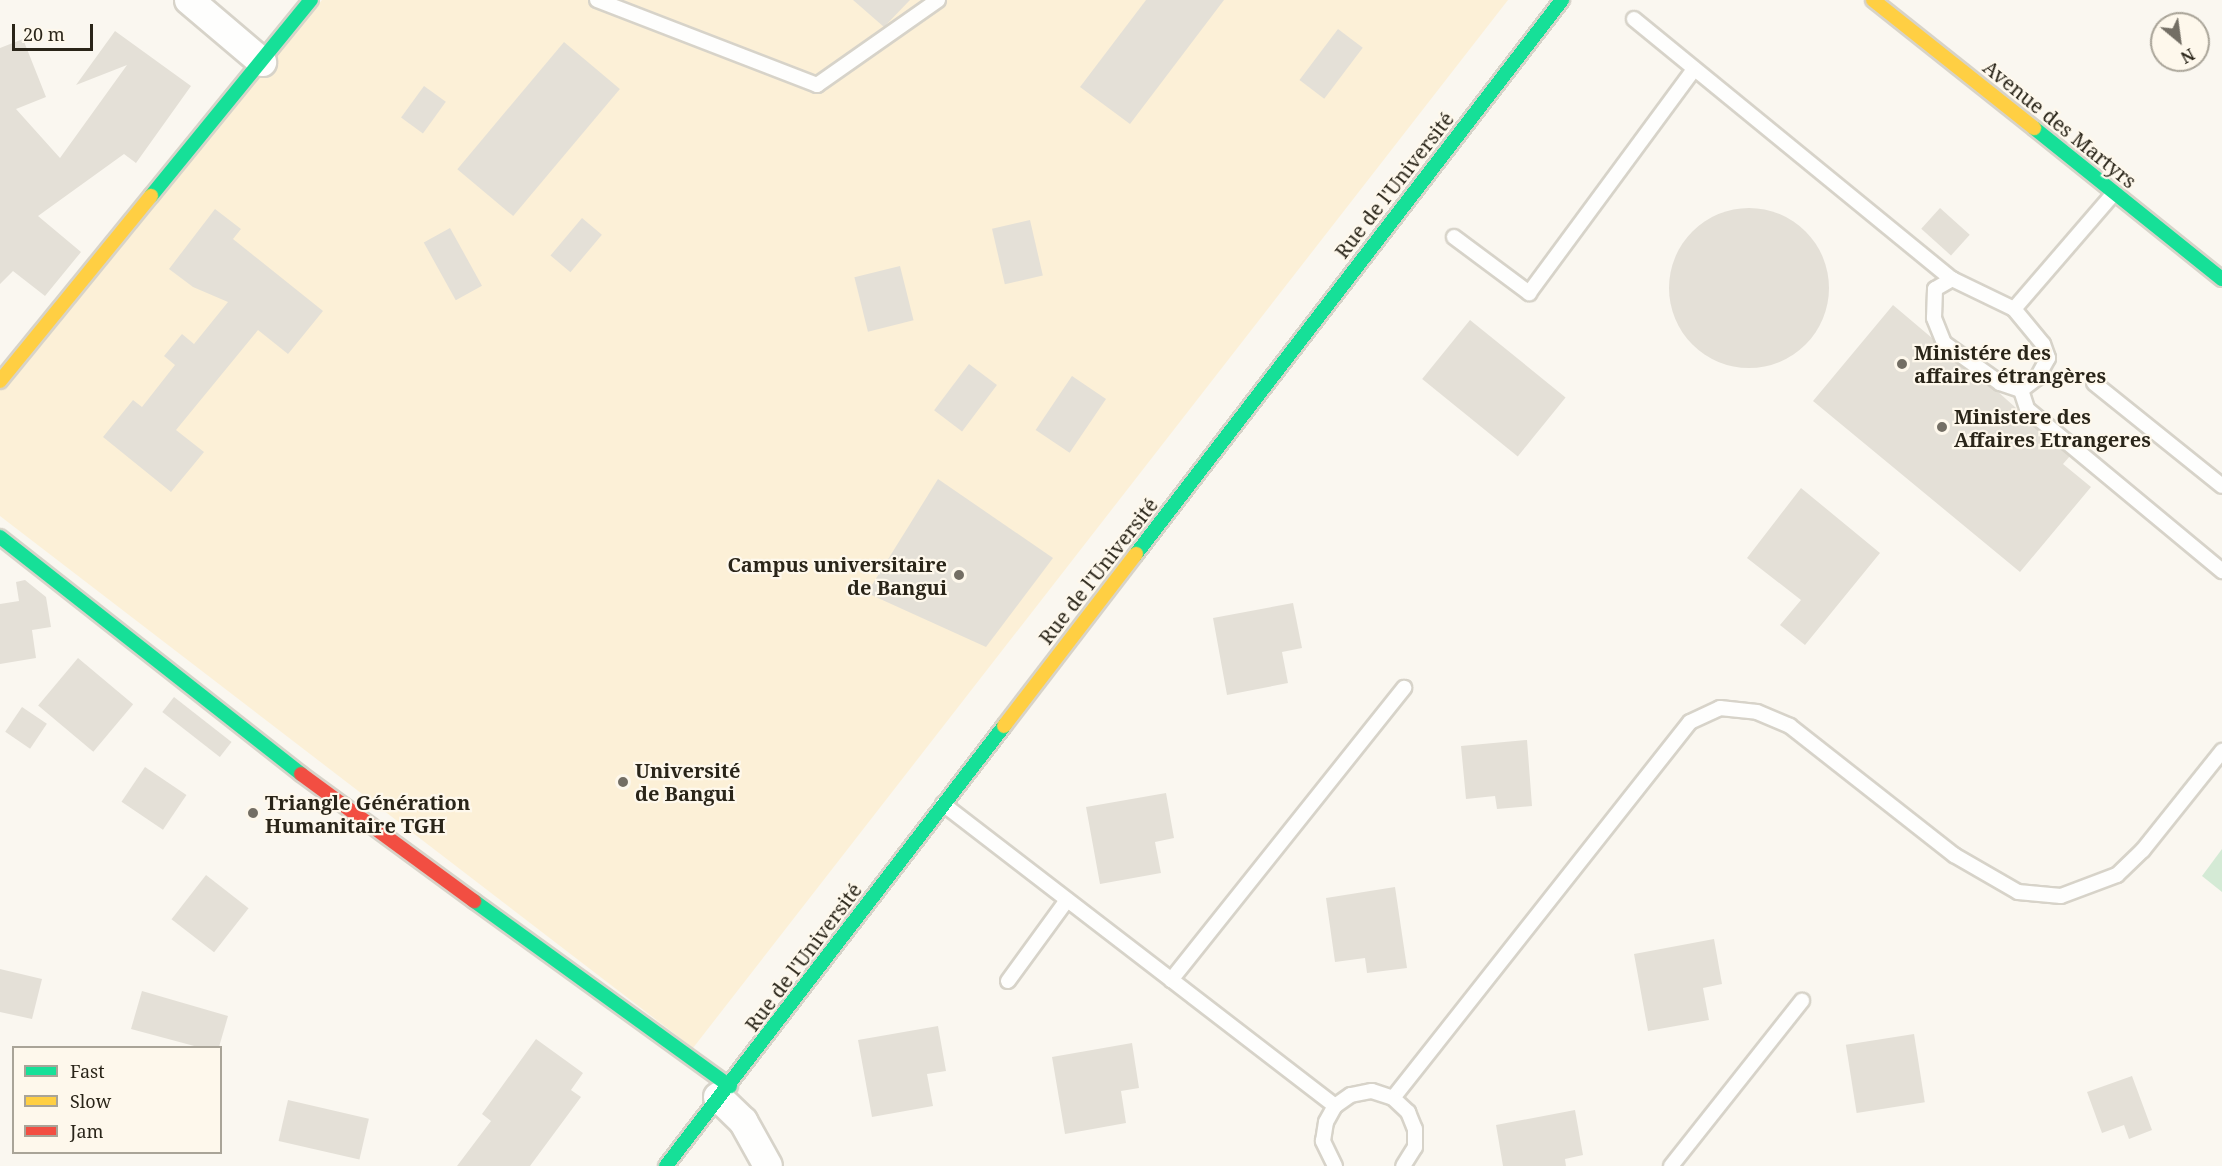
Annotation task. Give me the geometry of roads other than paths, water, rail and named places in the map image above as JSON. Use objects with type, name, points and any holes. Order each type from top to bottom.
[{"type":"street","points":[[189,0],[262,62]]},
{"type":"street","points":[[0,381],[311,0]]},
{"type":"street","name":"Rue de l'Université","points":[[666,1166],[1562,0]]},
{"type":"street","name":"Avenue des Martyrs","points":[[1873,0],[2114,193],[2220,273]]},
{"type":"street","points":[[0,537],[328,796],[724,1091],[768,1166]]},
{"type":"lane","points":[[597,0],[817,85],[938,0]]},
{"type":"lane","points":[[1634,19],[1952,279],[2014,309],[2043,344],[2048,358],[2037,378],[2021,390]]},
{"type":"lane","points":[[1454,237],[1528,293],[1694,69]]},
{"type":"lane","points":[[2014,309],[2114,193]]},
{"type":"lane","points":[[1952,279],[1935,289],[1934,318],[1944,343],[2000,383],[2021,390]]},
{"type":"lane","points":[[2094,383],[2222,486]]},
{"type":"lane","points":[[2021,390],[2027,409],[2222,571]]},
{"type":"lane","points":[[1171,980],[1404,688]]},
{"type":"lane","points":[[1393,1098],[1690,722],[1720,708],[1757,712],[1790,726],[1953,855],[2018,892],[2061,896],[2117,875],[2143,850],[2222,751]]},
{"type":"lane","points":[[943,804],[1335,1106]]},
{"type":"lane","points":[[1008,981],[1067,900]]},
{"type":"lane","points":[[1671,1166],[1802,1001]]},
{"type":"lane","points":[[1335,1166],[1323,1141],[1326,1122],[1335,1106],[1351,1095],[1372,1092],[1393,1098],[1408,1112],[1415,1129],[1414,1147],[1407,1165]]},
{"type":"place","name":"Ministére des affaires étrangères","points":[[1902,364]]},
{"type":"place","name":"Ministere des Affaires Etrangeres","points":[[1942,427]]},
{"type":"place","name":"Campus universitaire de Bangui","points":[[959,575]]},
{"type":"place","name":"Université de Bangui","points":[[623,782]]},
{"type":"place","name":"Triangle Génération Humanitaire TGH","points":[[253,813]]}]
